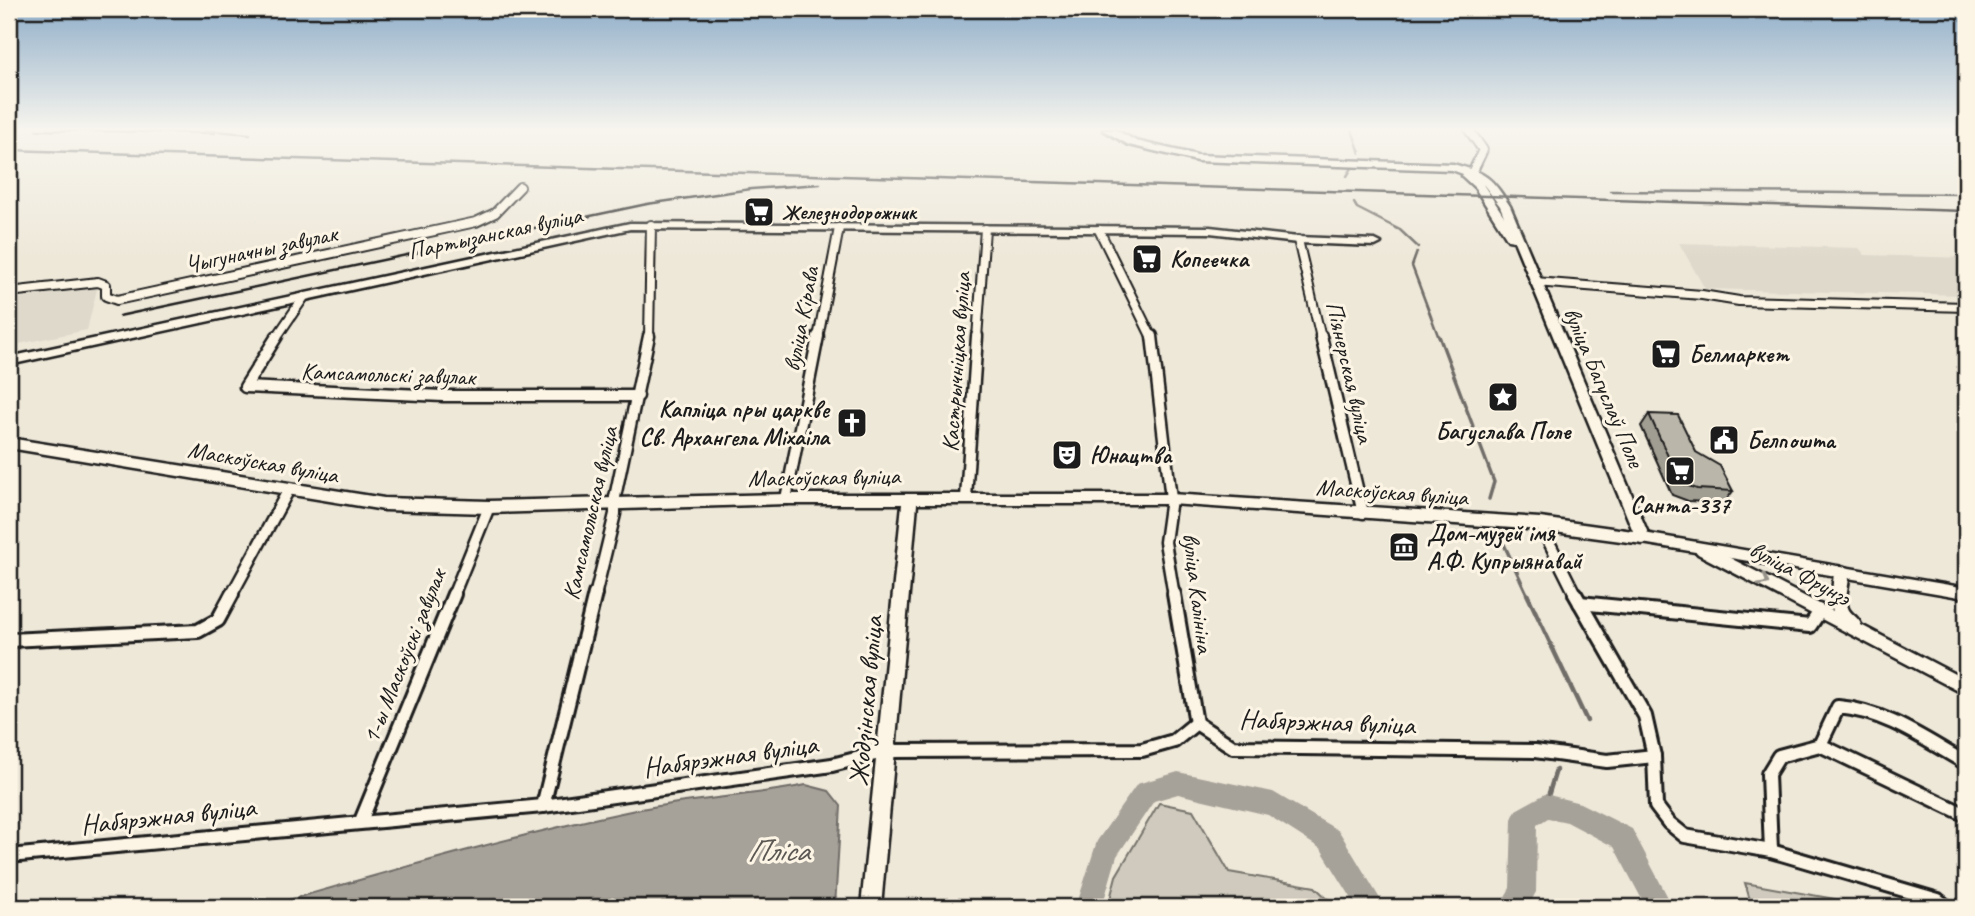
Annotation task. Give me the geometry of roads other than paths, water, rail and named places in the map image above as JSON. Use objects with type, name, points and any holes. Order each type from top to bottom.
[{"type":"main road","name":"вуліца Багуслаў Поле","points":[[1456,173],[1475,182],[1524,254]]},
{"type":"main road","name":"вуліца Багуслаў Поле","points":[[1472,173],[1493,188],[1524,254],[1643,538]]},
{"type":"main road","name":"Партызанская вуліца","points":[[9,361],[592,233],[651,225],[1210,230],[1298,240],[1375,243]]},
{"type":"main road","name":"Маскоўская вуліца","points":[[9,443],[288,491],[384,504],[489,507],[786,499],[1171,499],[1540,524],[1643,538]]},
{"type":"main road","name":"Жодзінская вуліца","points":[[871,907],[910,499]]},
{"type":"main road","name":"вуліца Фрунзэ","points":[[1703,550],[1966,688]]},
{"type":"main road","name":"вуліца Фрунзэ","points":[[1842,572],[1844,580],[1838,595],[1842,611],[1849,621],[1874,640]]},
{"type":"street","name":"Чыгуначны завулак","points":[[9,292],[97,282],[106,285],[106,296],[110,299],[141,295],[476,222],[495,213],[520,187]]},
{"type":"street","name":"Камсамольская вуліца","points":[[543,806],[615,514],[614,505],[649,342],[651,225]]},
{"type":"street","name":"вуліца Кірава","points":[[786,499],[839,228]]},
{"type":"street","name":"Кастрычніцкая вуліца","points":[[966,498],[985,229]]},
{"type":"street","name":"вуліца Калініна","points":[[1099,230],[1152,337],[1171,499],[1165,542],[1196,723]]},
{"type":"street","name":"Піянерская вуліца","points":[[1298,240],[1363,513]]},
{"type":"street","points":[[1535,282],[1702,295],[1738,301],[1966,307]]},
{"type":"street","name":"Камсамольскі завулак","points":[[304,297],[245,383],[245,387],[443,396],[638,396]]},
{"type":"street","points":[[9,640],[198,631],[209,627],[218,620],[288,491]]},
{"type":"street","name":"1-ы Маскоўскі завулак","points":[[360,821],[489,507]]},
{"type":"street","points":[[1540,524],[1580,603],[1645,716],[1654,756],[1656,806],[1669,824],[1685,836],[1771,851],[1938,900],[1947,907]]},
{"type":"street","points":[[1643,538],[1966,593]]},
{"type":"street","points":[[1580,603],[1810,626],[1820,611]]},
{"type":"street","points":[[1820,745],[1838,707],[1852,706],[1880,716],[1966,764]]},
{"type":"street","name":"Набярэжная вуліца","points":[[9,856],[360,821],[543,806],[832,765],[887,751],[1142,750],[1174,741],[1196,723],[1233,747],[1535,751],[1607,761],[1654,756]]},
{"type":"street","points":[[1771,851],[1768,774],[1779,756],[1820,745],[1966,815]]},
{"type":"water","name":"Пліса","points":[[806,785],[829,791],[841,806],[835,907],[281,907],[285,901],[327,889],[583,821],[648,808]]},
{"type":"waterway","points":[[1354,203],[1357,208],[1400,230],[1418,247]]},
{"type":"waterway","points":[[1417,252],[1412,266],[1439,338]]},
{"type":"waterway","points":[[1439,336],[1494,482],[1489,499]]},
{"type":"waterway","points":[[1501,538],[1528,596]]},
{"type":"waterway","points":[[1527,594],[1587,721]]},
{"type":"waterway","points":[[1545,806],[1556,770]]},
{"type":"waterway","name":"Пліса","points":[[1089,907],[1106,850],[1146,792],[1178,783],[1273,804],[1330,840],[1372,907]]},
{"type":"waterway","name":"Пліса","points":[[1512,907],[1523,892],[1525,819],[1545,806],[1571,811],[1623,838],[1660,907]]},
{"type":"railway","points":[[739,173],[1966,211]]},
{"type":"railway","points":[[119,316],[647,204],[751,189],[820,184]]},
{"type":"railway","points":[[1610,191],[1966,194]]},
{"type":"place","name":"Железнодорожник","points":[[759,212]]},
{"type":"place","name":"Копеечка","points":[[1147,259]]},
{"type":"place","name":"Белмаркет","points":[[1666,354]]},
{"type":"place","name":"Багуслава Поле","points":[[1503,397]]},
{"type":"place","name":"Капліца пры царкве Св. Архангела Міхаіла","points":[[852,423]]},
{"type":"place","name":"Белпошта","points":[[1724,440]]},
{"type":"place","name":"Юнацтва","points":[[1067,455]]},
{"type":"place","name":"Санта-337","points":[[1680,471]]},
{"type":"place","name":"Дом-музей імя А.Ф. Купрыянавай","points":[[1404,547]]}]
